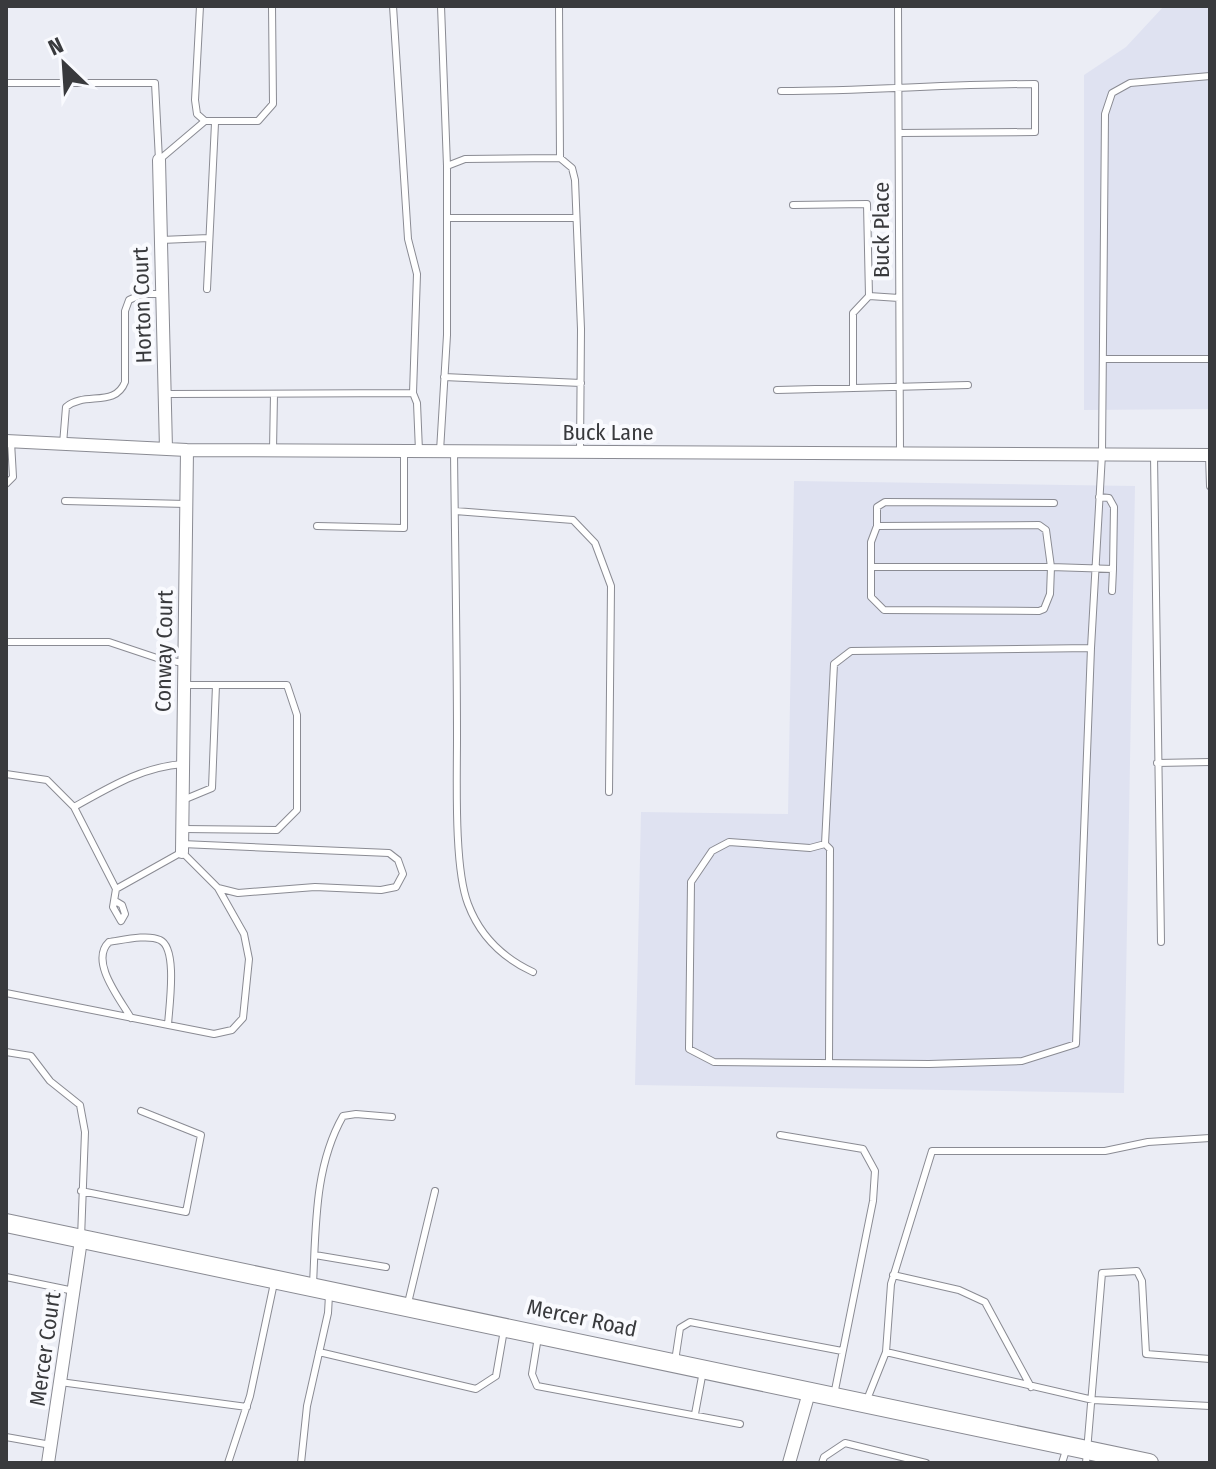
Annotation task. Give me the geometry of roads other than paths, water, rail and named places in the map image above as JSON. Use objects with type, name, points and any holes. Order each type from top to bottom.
[{"type":"street","name":"Horton Court","points":[[159,160],[166,449]]},
{"type":"street","name":"Buck Lane","points":[[9,441],[187,450],[1210,455]]},
{"type":"street","name":"Conway Court","points":[[182,848],[187,450]]},
{"type":"street","name":"Mercer Road","points":[[6,1223],[810,1389],[1064,1455],[1149,1463]]},
{"type":"street","name":"Mercer Court","points":[[48,1463],[81,1240]]},
{"type":"street","points":[[789,1463],[810,1389]]},
{"type":"lane","points":[[200,6],[195,100],[197,114],[205,121],[215,123],[258,121],[273,104],[272,6]]},
{"type":"lane","points":[[393,6],[408,239],[417,274],[413,393],[417,403],[419,451]]},
{"type":"lane","points":[[440,451],[447,218],[441,6]]},
{"type":"lane","points":[[559,6],[560,158]]},
{"type":"lane","name":"Buck Place","points":[[898,6],[900,453]]},
{"type":"lane","points":[[825,844],[810,848],[729,842],[712,851],[691,882],[689,1049],[714,1062],[929,1064],[1022,1061],[1076,1044],[1094,567],[1102,454],[1105,114],[1112,93],[1130,83],[1210,76]]},
{"type":"lane","points":[[6,83],[155,83],[159,160]]},
{"type":"lane","points":[[781,91],[898,91],[932,84],[1035,84],[1035,132],[899,133]]},
{"type":"lane","points":[[159,160],[205,121]]},
{"type":"lane","points":[[207,289],[215,123]]},
{"type":"lane","points":[[447,166],[465,159],[560,158],[572,168],[581,383],[580,452]]},
{"type":"lane","points":[[793,205],[867,204],[869,296],[853,313],[853,387]]},
{"type":"lane","points":[[447,218],[576,218]]},
{"type":"lane","points":[[161,240],[209,238]]},
{"type":"lane","points":[[63,444],[66,407],[76,400],[110,397],[122,391],[125,382],[125,311],[129,300],[142,294],[162,294]]},
{"type":"lane","points":[[869,296],[899,298]]},
{"type":"lane","points":[[1103,359],[1210,359]]},
{"type":"lane","points":[[444,377],[581,383]]},
{"type":"lane","points":[[777,390],[968,385]]},
{"type":"lane","points":[[165,394],[413,393]]},
{"type":"lane","points":[[273,450],[274,394]]},
{"type":"lane","points":[[6,484],[13,477],[9,441]]},
{"type":"lane","points":[[317,526],[404,528],[404,451]]},
{"type":"lane","points":[[454,451],[457,785],[463,888],[469,907],[489,942],[509,961],[533,972]]},
{"type":"lane","points":[[1154,455],[1161,942]]},
{"type":"lane","points":[[1210,455],[1210,486]]},
{"type":"lane","points":[[1099,497],[1109,498],[1114,507],[1112,591]]},
{"type":"lane","points":[[65,501],[186,504]]},
{"type":"lane","points":[[877,526],[1039,525],[1046,530],[1051,567],[1050,594],[1044,609],[884,610],[871,597],[871,542],[877,526],[877,507],[885,502],[1054,503]]},
{"type":"lane","points":[[455,511],[573,520],[595,543],[611,586],[609,792]]},
{"type":"lane","points":[[871,567],[1113,569]]},
{"type":"lane","points":[[6,642],[109,642],[160,659],[184,663]]},
{"type":"lane","points":[[829,1062],[830,849],[825,844],[830,687],[834,664],[851,651],[1091,648]]},
{"type":"lane","points":[[183,829],[277,830],[297,810],[297,715],[287,685],[184,685]]},
{"type":"lane","points":[[183,800],[212,788],[216,685]]},
{"type":"lane","points":[[1157,763],[1210,762]]},
{"type":"lane","points":[[74,807],[133,775],[160,766],[183,764]]},
{"type":"lane","points":[[6,774],[47,780],[74,807],[116,889],[117,902],[113,907],[121,921],[125,940]]},
{"type":"lane","points":[[116,889],[182,848],[389,853],[398,860],[403,874],[396,887],[381,890],[315,887],[238,893],[218,888]]},
{"type":"lane","points":[[6,993],[214,1034],[232,1030],[243,1018],[249,959],[244,934],[218,888],[182,848]]},
{"type":"lane","points":[[131,1018],[101,955],[109,942],[156,938],[168,947],[171,957],[168,1025]]},
{"type":"lane","points":[[6,1052],[31,1056],[50,1081],[80,1105],[85,1132],[81,1240]]},
{"type":"lane","points":[[81,1191],[186,1212],[201,1135],[141,1111]]},
{"type":"lane","points":[[301,1463],[307,1406],[328,1313],[315,1255],[315,1215],[328,1153],[343,1116],[392,1117]]},
{"type":"lane","points":[[780,1135],[863,1149],[875,1171],[873,1201],[834,1395]]},
{"type":"lane","points":[[866,1402],[886,1352],[893,1275],[932,1151],[1105,1151],[1148,1142],[1210,1138]]},
{"type":"lane","points":[[407,1307],[435,1191]]},
{"type":"lane","points":[[315,1255],[386,1267]]},
{"type":"lane","points":[[1088,1458],[1102,1273],[1137,1271],[1142,1281],[1146,1354],[1210,1359]]},
{"type":"lane","points":[[893,1275],[959,1290],[985,1302],[1031,1387]]},
{"type":"lane","points":[[6,1277],[74,1291]]},
{"type":"lane","points":[[228,1463],[247,1407],[275,1280]]},
{"type":"lane","points":[[675,1362],[680,1328],[690,1322],[842,1351]]},
{"type":"lane","points":[[319,1352],[476,1389],[496,1376],[505,1327]]},
{"type":"lane","points":[[538,1334],[532,1374],[537,1386],[740,1424]]},
{"type":"lane","points":[[886,1352],[1093,1400],[1210,1406]]},
{"type":"lane","points":[[695,1414],[703,1367]]},
{"type":"lane","points":[[60,1382],[247,1407]]},
{"type":"lane","points":[[6,1437],[51,1445]]},
{"type":"lane","points":[[822,1463],[824,1457],[845,1443],[926,1463]]}]
